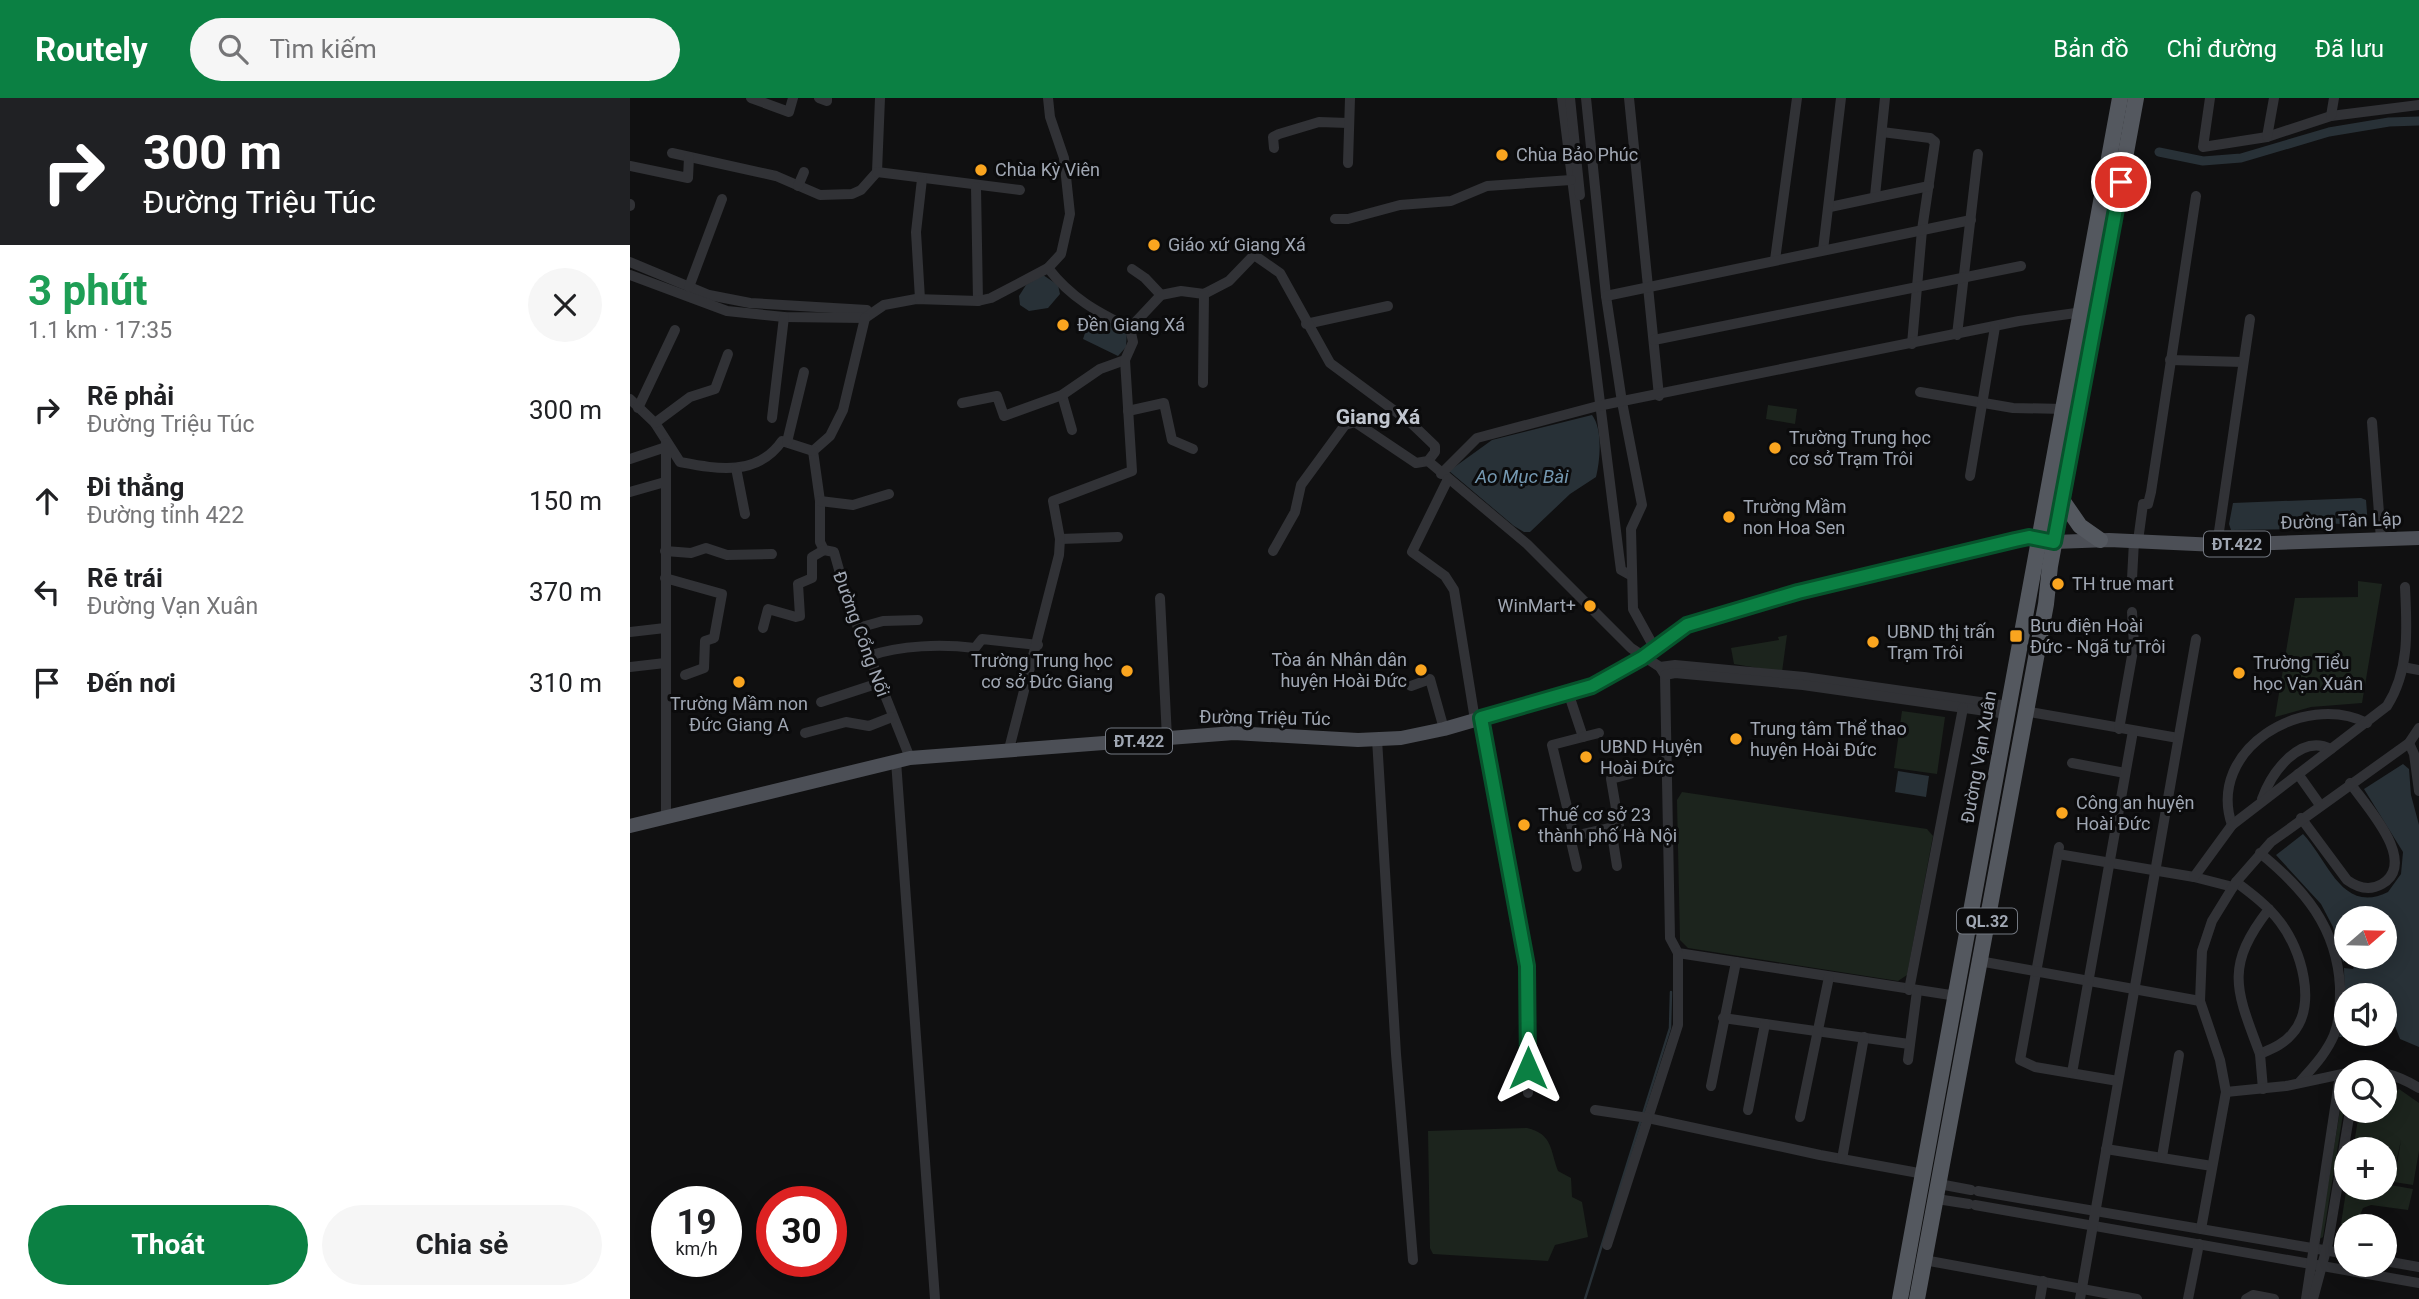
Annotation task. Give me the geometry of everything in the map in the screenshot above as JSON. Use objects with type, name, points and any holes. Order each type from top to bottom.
[{"type":"highway","name":"Đường Vạn Xuân","points":[[1917,1299],[2024,711],[2046,604],[2047,541],[2062,500],[2113,180],[2120,98]]},
{"type":"highway","name":"Đường Vạn Xuân","points":[[1900,1299],[2007,710],[2047,541],[2064,409],[2083,312],[2113,180],[2136,98]]},
{"type":"highway","points":[[2062,500],[2080,526],[2100,540]]},
{"type":"highway","points":[[1982,852],[1999,854]]},
{"type":"main road","name":"Đường Tân Lập","points":[[2047,541],[2100,540],[2217,545],[2419,538]]},
{"type":"main road","name":"ĐT.422","points":[[1642,658],[1687,625],[1798,592],[2015,540],[2047,541]]},
{"type":"main road","name":"Đường Triệu Túc","points":[[630,826],[903,759],[1009,748],[1234,733],[1377,739],[1444,729],[1569,695],[1642,658]]},
{"type":"street","points":[[751,98],[789,112],[793,98]]},
{"type":"street","points":[[819,98],[827,101],[827,98]]},
{"type":"street","points":[[671,153],[776,176],[820,195],[852,194],[861,190],[877,172],[880,98]]},
{"type":"street","points":[[630,262],[709,295],[750,303],[861,312],[920,299],[978,301],[991,298],[1048,268],[1061,254],[1070,214],[1064,158],[1050,117],[1048,98]]},
{"type":"street","points":[[1348,163],[1350,98]]},
{"type":"street","points":[[1562,98],[1598,406],[1621,570],[1630,575]]},
{"type":"street","points":[[1570,98],[1580,195]]},
{"type":"street","points":[[1586,98],[1606,296],[1622,402],[1642,505],[1631,529],[1630,575],[1633,609],[1655,649]]},
{"type":"street","points":[[1629,98],[1659,396]]},
{"type":"street","points":[[1775,260],[1797,98]]},
{"type":"street","points":[[1823,250],[1841,98]]},
{"type":"street","points":[[1875,196],[1885,98]]},
{"type":"street","points":[[2210,98],[2203,147],[2267,136],[2331,116],[2389,103],[2419,105]]},
{"type":"street","points":[[2267,136],[2274,98]]},
{"type":"street","points":[[2331,116],[2334,98]]},
{"type":"street","points":[[1274,148],[1273,137],[1279,134],[1319,122],[1348,123]]},
{"type":"street","points":[[1882,132],[1934,140],[1922,230],[1912,344]]},
{"type":"street","points":[[1957,335],[1978,154]]},
{"type":"street","points":[[630,166],[688,178],[689,157]]},
{"type":"street","points":[[798,186],[804,172]]},
{"type":"street","points":[[877,172],[976,187],[1020,190]]},
{"type":"street","points":[[920,299],[916,232],[922,179]]},
{"type":"street","points":[[1335,219],[1348,219],[1399,205],[1451,201],[1487,186],[1571,180]]},
{"type":"street","points":[[1830,207],[1929,186]]},
{"type":"street","points":[[976,187],[978,301]]},
{"type":"street","points":[[2132,579],[2143,504],[2148,504],[2151,492],[2196,196]]},
{"type":"street","points":[[689,287],[722,199]]},
{"type":"street","points":[[1606,296],[1971,220]]},
{"type":"street","points":[[1130,328],[1161,295],[1181,291],[1204,294],[1229,281],[1254,255],[1280,273],[1330,363],[1432,442],[1435,452],[1428,461],[1416,463],[1372,431],[1350,423],[1301,485],[1294,512],[1273,551]]},
{"type":"street","points":[[1654,340],[2021,266]]},
{"type":"street","points":[[1048,268],[1063,287],[1087,307],[1130,328]]},
{"type":"street","points":[[1132,269],[1161,295]]},
{"type":"street","points":[[630,275],[727,311],[784,317],[865,318]]},
{"type":"street","points":[[1203,383],[1204,294]]},
{"type":"street","points":[[1306,324],[1388,306]]},
{"type":"street","points":[[630,399],[655,423],[666,445],[680,461],[722,470],[751,466],[775,451],[782,441],[813,451],[830,436],[843,410],[865,318],[874,309]]},
{"type":"street","points":[[1528,1093],[1527,966],[1454,590],[1445,576],[1412,552],[1445,476],[1477,438],[1598,406],[2083,312]]},
{"type":"street","points":[[772,418],[784,317]]},
{"type":"street","points":[[2217,545],[2249,319]]},
{"type":"street","points":[[1970,476],[1995,327]]},
{"type":"street","points":[[1009,748],[1054,581],[1060,539],[1054,502],[1132,471],[1125,360],[1133,342],[1130,328]]},
{"type":"street","points":[[638,408],[675,330]]},
{"type":"street","points":[[655,423],[690,397],[715,389],[728,354]]},
{"type":"street","points":[[962,403],[997,396],[1004,416],[1062,395],[1100,369],[1125,360]]},
{"type":"street","points":[[2170,360],[2243,362]]},
{"type":"street","points":[[787,442],[804,372]]},
{"type":"street","points":[[1920,392],[2013,408],[2064,409]]},
{"type":"street","points":[[1062,395],[1072,430]]},
{"type":"street","points":[[1128,411],[1164,403],[1172,440],[1193,449]]},
{"type":"street","points":[[2372,422],[2381,539]]},
{"type":"street","points":[[630,459],[666,445]]},
{"type":"street","points":[[666,445],[666,818]]},
{"type":"street","name":"Đường Cổng Nổi","points":[[813,451],[820,501],[820,542],[824,550],[834,552],[858,628],[892,718],[903,759]]},
{"type":"street","points":[[1428,461],[1527,544],[1642,658],[1663,671],[1803,685],[1963,708],[2007,710]]},
{"type":"street","points":[[736,468],[745,514]]},
{"type":"street","points":[[630,492],[666,482]]},
{"type":"street","points":[[820,501],[853,505],[889,494]]},
{"type":"street","points":[[1616,532],[1631,529]]},
{"type":"street","points":[[1060,539],[1118,537]]},
{"type":"street","points":[[664,551],[691,553],[706,548],[727,555],[772,554]]},
{"type":"street","points":[[763,628],[768,610],[796,617],[800,615],[798,584],[812,578],[812,557],[824,550]]},
{"type":"street","points":[[665,578],[722,594],[714,638],[705,641],[704,668],[685,676]]},
{"type":"street","points":[[2194,877],[2232,825],[2387,706],[2403,667],[2407,629],[2404,587]]},
{"type":"street","points":[[1160,598],[1167,738]]},
{"type":"street","points":[[2119,729],[2134,645],[2133,612]]},
{"type":"street","points":[[858,628],[883,621],[918,620]]},
{"type":"street","points":[[630,632],[665,628]]},
{"type":"street","points":[[869,656],[899,649],[953,646],[975,648],[982,639],[1038,645]]},
{"type":"street","points":[[2081,1294],[2196,639]]},
{"type":"street","points":[[630,667],[665,663]]},
{"type":"street","points":[[1663,671],[1675,665],[1804,677],[2007,710]]},
{"type":"street","points":[[2403,667],[2419,670]]},
{"type":"street","points":[[1607,1245],[1678,1025],[1678,953],[1670,939],[1663,671]]},
{"type":"street","points":[[1411,686],[1430,679],[1444,729]]},
{"type":"street","points":[[821,702],[879,683]]},
{"type":"street","points":[[1569,695],[1583,737]]},
{"type":"street","points":[[1908,1060],[1913,990],[1963,708]]},
{"type":"street","points":[[2024,711],[2178,738]]},
{"type":"street","points":[[2232,825],[2227,805],[2234,773],[2260,738],[2283,722],[2319,712],[2350,714],[2367,723]]},
{"type":"street","points":[[805,733],[846,722],[869,726],[892,718]]},
{"type":"street","points":[[2201,1229],[2226,1092],[2220,1060],[2200,1001],[2200,967],[2206,936],[2234,885],[2260,853],[2301,818],[2409,743],[2419,728]]},
{"type":"street","points":[[2072,1073],[2112,863],[2133,731]]},
{"type":"street","points":[[1574,836],[1552,746],[1600,733]]},
{"type":"street","points":[[1377,739],[1397,1062],[1413,1260]]},
{"type":"street","points":[[2409,743],[2414,754],[2419,791]]},
{"type":"street","points":[[2262,800],[2272,775],[2288,758],[2313,746],[2332,749]]},
{"type":"street","points":[[903,759],[934,1299]]},
{"type":"street","points":[[2072,763],[2125,773]]},
{"type":"street","points":[[1577,867],[1570,837],[1619,826],[1611,779],[1630,774]]},
{"type":"street","points":[[2298,774],[2320,805]]},
{"type":"street","points":[[2301,818],[2347,880],[2369,888],[2388,880],[2397,867],[2396,851],[2350,783]]},
{"type":"street","points":[[1611,828],[1617,866]]},
{"type":"street","points":[[2118,1081],[2035,1067],[2020,1060],[2059,851],[2234,885],[2269,909],[2293,944],[2302,972],[2305,1004],[2302,1018],[2292,1035],[2260,1054]]},
{"type":"street","points":[[2260,853],[2297,886],[2316,909],[2329,935],[2337,961],[2340,1008],[2335,1032],[2325,1052],[2299,1083]]},
{"type":"street","points":[[2263,1089],[2260,1054],[2242,1007],[2238,976],[2244,945],[2269,909]]},
{"type":"street","points":[[1678,953],[1956,996]]},
{"type":"street","points":[[1979,961],[2200,1001]]},
{"type":"street","points":[[1711,1086],[1736,962]]},
{"type":"street","points":[[1800,1117],[1829,977]]},
{"type":"street","points":[[1723,1018],[1909,1044]]},
{"type":"street","points":[[1748,1110],[1765,1024]]},
{"type":"street","points":[[1842,1159],[1864,1037]]},
{"type":"street","points":[[2162,1157],[2179,1055]]},
{"type":"street","points":[[2226,1092],[2263,1089],[2334,1076]]},
{"type":"street","points":[[2397,1077],[2419,1088]]},
{"type":"street","points":[[1595,1110],[1648,1118],[1924,1174]]},
{"type":"street","points":[[2305,1299],[2311,1248],[2339,1123]]},
{"type":"street","points":[[2313,1299],[2326,1250],[2348,1123]]},
{"type":"street","points":[[2106,1149],[2212,1166]]},
{"type":"street","points":[[1938,1192],[1975,1190],[2334,1252]]},
{"type":"street","points":[[1938,1192],[1972,1205],[2419,1283]]},
{"type":"street","points":[[2189,1299],[2199,1244]]},
{"type":"street","points":[[1924,1261],[2043,1282],[2081,1294],[2132,1298]]},
{"type":"street","points":[[2397,1263],[2419,1267]]},
{"type":"street","points":[[2040,1299],[2043,1282]]},
{"type":"street","points":[[2246,1299],[2253,1296],[2274,1299]]},
{"type":"shaded area","points":[[1768,405],[1797,409],[1795,424],[1766,419]]},
{"type":"shaded area","points":[[2358,581],[2382,584],[2362,703],[2311,707],[2275,717],[2295,598],[2358,597]]},
{"type":"shaded area","points":[[1787,635],[1782,672],[1734,664],[1731,648],[1779,640],[1778,637]]},
{"type":"shaded area","points":[[1902,711],[1945,717],[1937,774],[1894,768]]},
{"type":"shaded area","points":[[1682,792],[1927,829],[1933,836],[1907,975],[1898,981],[1688,948],[1680,940],[1677,800]]},
{"type":"shaded area","points":[[2399,1089],[2419,1103],[2419,1151],[2413,1185],[2397,1182],[2401,1140],[2397,1159],[2397,1137],[2355,1137],[2357,1123],[2397,1123]]},
{"type":"shaded area","points":[[2338,1123],[2342,1123],[2339,1137],[2336,1137]]},
{"type":"shaded area","points":[[1527,1128],[1542,1134],[1552,1150],[1558,1171],[1571,1178],[1572,1197],[1582,1202],[1588,1237],[1555,1245],[1548,1261],[1433,1254],[1430,1248],[1428,1131]]},
{"type":"shaded area","points":[[2334,1147],[2334,1170],[2323,1237],[2319,1239]]},
{"type":"shaded area","points":[[2397,1186],[2413,1189],[2408,1210],[2371,1205],[2363,1208],[2360,1214],[2342,1214],[2345,1200],[2397,1200]]},
{"type":"water","points":[[1043,275],[1058,285],[1060,294],[1048,308],[1029,311],[1020,305],[1019,296],[1026,285]]},
{"type":"water","points":[[1091,315],[1127,331],[1126,347],[1118,356],[1083,339]]},
{"type":"water","name":"Ao Mục Bài","points":[[1592,415],[1599,437],[1596,477],[1570,494],[1530,532],[1524,532],[1514,526],[1449,471],[1492,440]]},
{"type":"water","points":[[2361,498],[2366,500],[2368,526],[2344,528],[2340,524],[2327,523],[2309,529],[2231,530],[2229,524],[2233,503]]},
{"type":"water","points":[[2403,764],[2409,769],[2411,795],[2419,825],[2419,1047],[2400,1039],[2397,1031],[2397,983],[2344,983],[2344,970],[2398,970],[2398,906],[2334,906],[2334,930],[2321,904],[2276,855],[2303,834],[2347,891],[2372,897],[2388,892],[2401,874],[2403,852],[2364,789]]},
{"type":"water","points":[[1898,771],[1929,776],[1926,797],[1895,792]]},
{"type":"waterway","points":[[2159,152],[2203,161],[2241,158],[2329,132],[2389,122],[2419,121]]},
{"type":"waterway","points":[[1643,1114],[1670,1028],[1671,992]]},
{"type":"waterway","points":[[1585,1299],[1641,1120]]},
{"type":"place","name":"Chùa Bảo Phúc","points":[[1502,155]]},
{"type":"place","name":"Chùa Kỳ Viên","points":[[981,170]]},
{"type":"place","name":"Giáo xứ Giang Xá","points":[[1154,245]]},
{"type":"place","name":"Đền Giang Xá","points":[[1063,325]]},
{"type":"place","name":"Trường Trung học cơ sở Trạm Trôi","points":[[1775,448]]},
{"type":"place","name":"Trường Mầm non Hoa Sen","points":[[1729,517]]},
{"type":"place","name":"TH true mart","points":[[2058,584]]},
{"type":"place","name":"WinMart+","points":[[1590,606]]},
{"type":"place","name":"Bưu điện Hoài Đức - Ngã tư Trôi","points":[[2016,636]]},
{"type":"place","name":"UBND thị trấn Trạm Trôi","points":[[1873,642]]},
{"type":"place","name":"Tòa án Nhân dân huyện Hoài Đức","points":[[1421,670]]},
{"type":"place","name":"Trường Trung học cơ sở Đức Giang","points":[[1127,671]]},
{"type":"place","name":"Trường Tiểu học Vạn Xuân","points":[[2239,673]]},
{"type":"place","name":"Trường Mầm non Đức Giang A","points":[[739,682]]},
{"type":"place","name":"Trung tâm Thể thao huyện Hoài Đức","points":[[1736,739]]},
{"type":"place","name":"UBND Huyện Hoài Đức","points":[[1586,757]]},
{"type":"place","name":"Công an huyện Hoài Đức","points":[[2062,813]]},
{"type":"place","name":"Thuế cơ sở 23 thành phố Hà Nội","points":[[1524,825]]},
{"type":"district","name":"Giang Xá","points":[[1378,417]]},
{"type":"route","points":[[1528,1068],[1527,966],[1481,718],[1569,695],[1592,686],[1642,658],[1687,625],[1798,592],[2015,540],[2029,537],[2054,542],[2121,182]]}]
